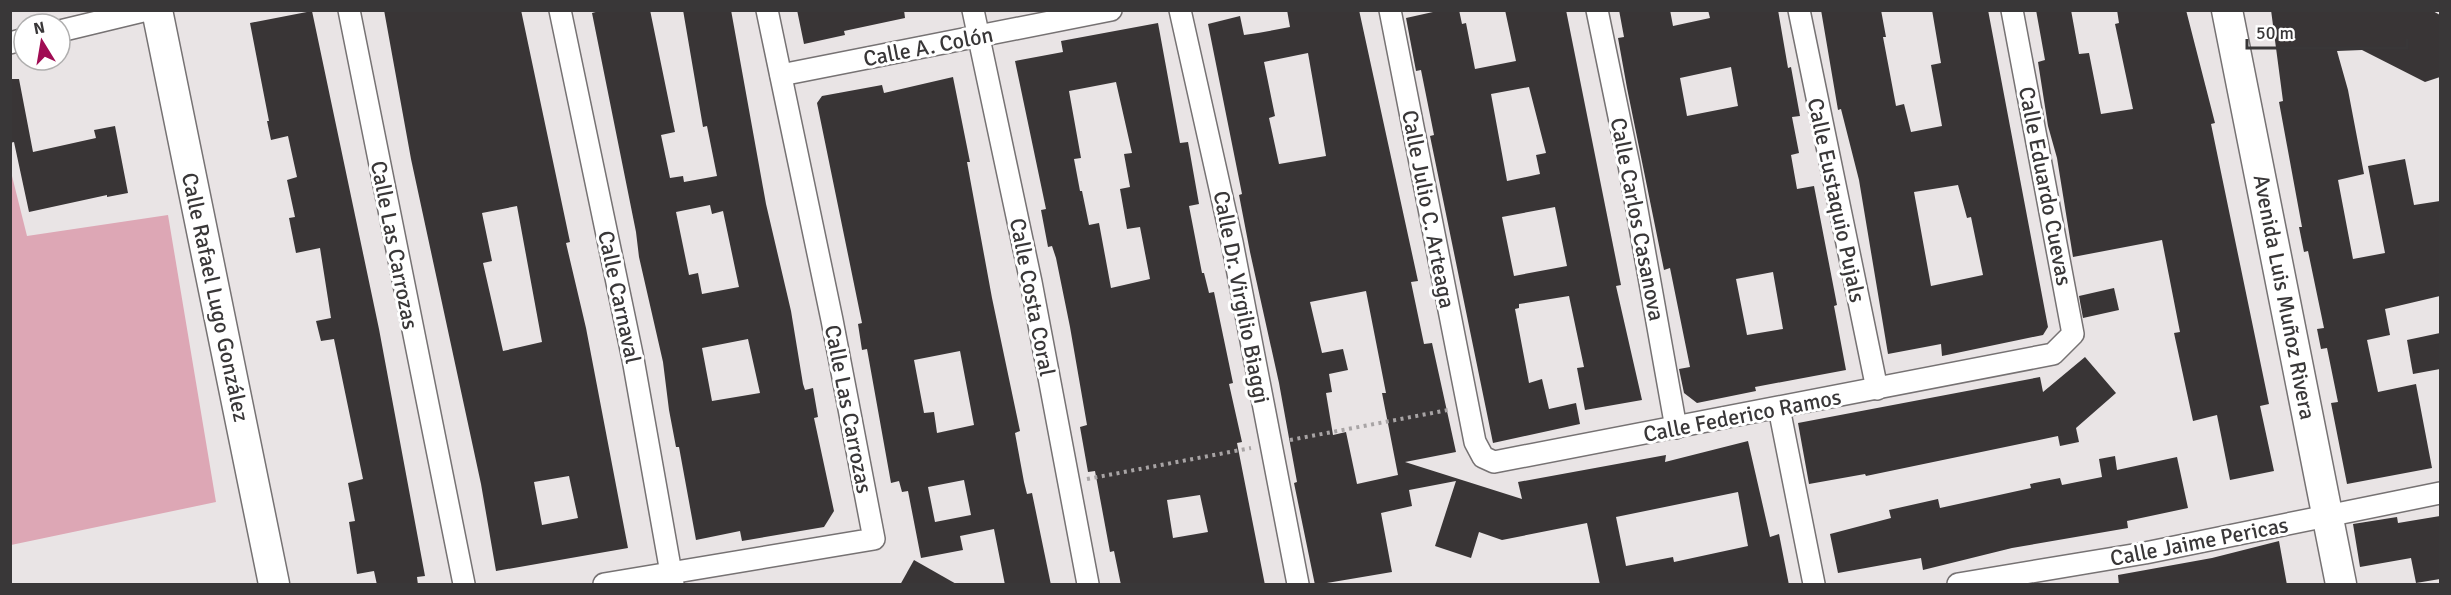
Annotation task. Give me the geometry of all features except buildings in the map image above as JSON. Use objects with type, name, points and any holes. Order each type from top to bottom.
[{"type":"street","points":[[72,28],[147,10]]},
{"type":"street","name":"Calle Rafael Lugo González","points":[[157,10],[273,585]]},
{"type":"street","name":"Calle Las Carrozas","points":[[349,10],[464,585]]},
{"type":"street","name":"Calle Carnaval","points":[[561,10],[633,359],[672,578]]},
{"type":"street","name":"Calle Las Carrozas","points":[[604,585],[672,578],[874,538],[767,10]]},
{"type":"street","name":"Calle Costa Coral","points":[[973,10],[1031,282],[1088,585]]},
{"type":"street","name":"Calle A. Colón","points":[[781,75],[1111,10]]},
{"type":"street","name":"Calle Dr. Virgilio Biaggi","points":[[1180,10],[1232,242],[1298,585]]},
{"type":"street","name":"Calle Julio C. Arteaga","points":[[1390,10],[1468,406]]},
{"type":"street","name":"Calle Carlos Casanova","points":[[1597,10],[1629,165],[1676,428]]},
{"type":"street","name":"Calle Eustaquio Pujals","points":[[1799,10],[1877,389]]},
{"type":"street","name":"Calle Eduardo Cuevas","points":[[2012,10],[2073,334],[2053,354]]},
{"type":"street","name":"Avenida Luis Muñoz Rivera","points":[[2227,10],[2341,585]]},
{"type":"street","name":"Calle Federico Ramos","points":[[1468,406],[1477,448],[1483,457],[1494,462],[2053,354]]},
{"type":"street","points":[[1779,408],[1814,585]]},
{"type":"street","name":"Calle Jaime Pericas","points":[[1958,585],[2145,553],[2440,493]]},
{"type":"shaded area","points":[[10,168],[27,236],[168,215],[216,502],[11,545]]}]
